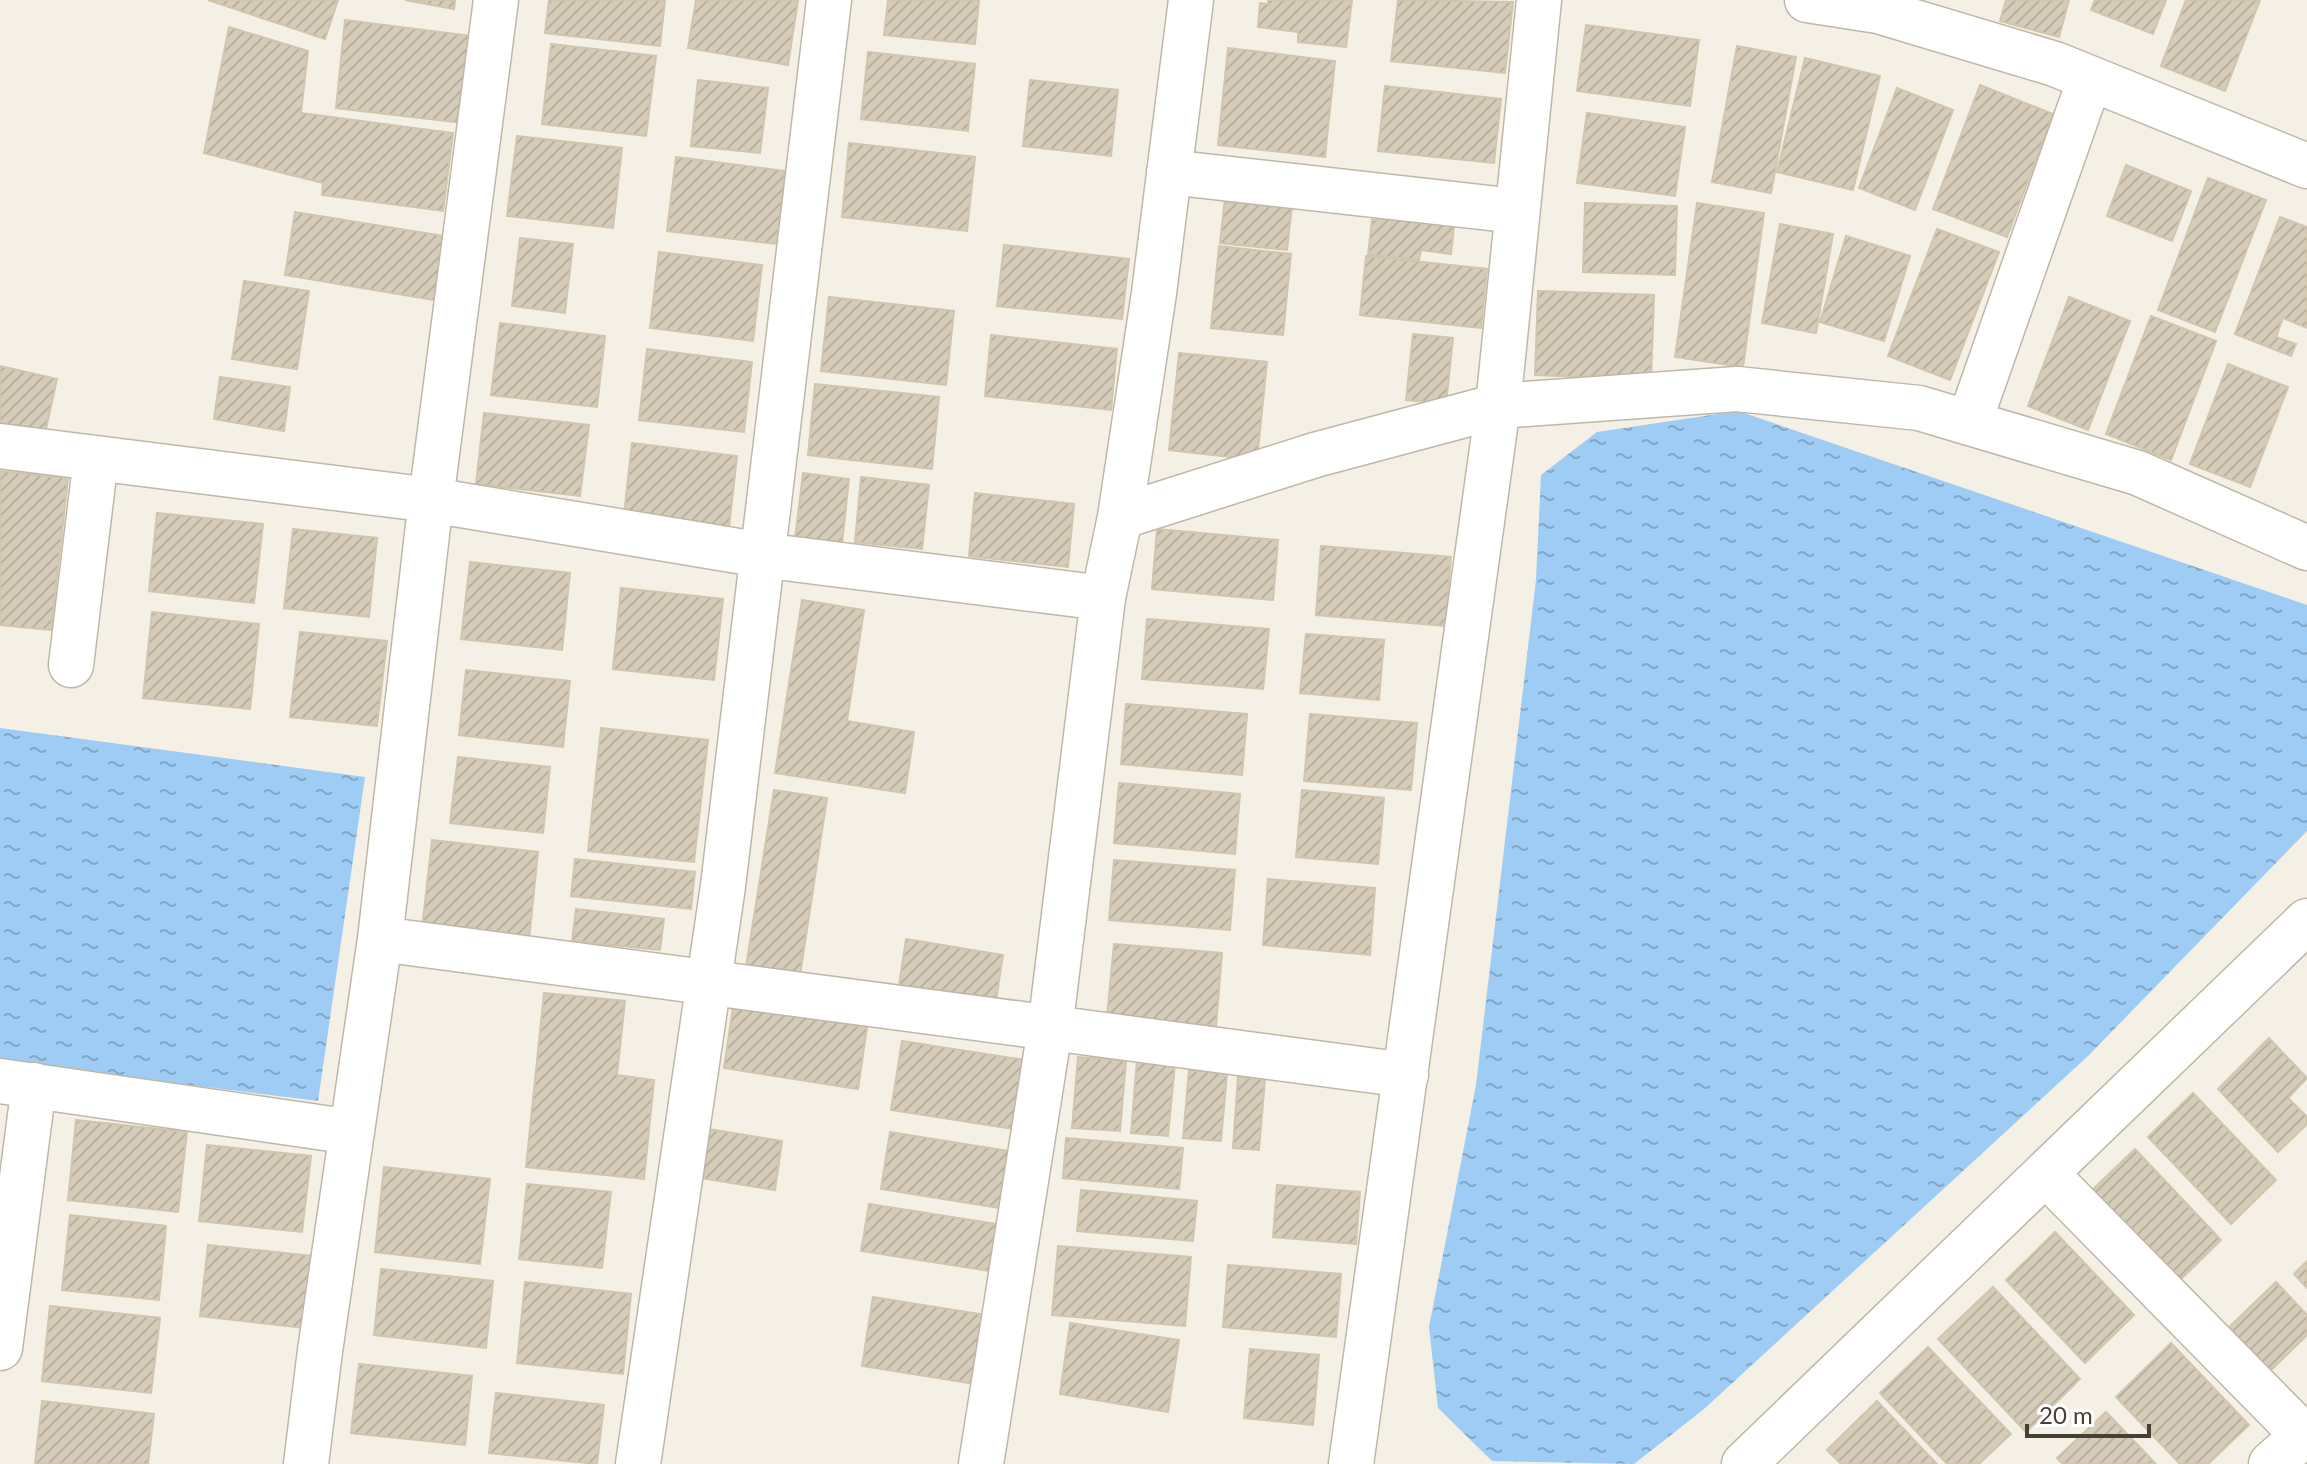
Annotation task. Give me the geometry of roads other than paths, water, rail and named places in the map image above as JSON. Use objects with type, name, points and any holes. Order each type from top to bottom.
[{"type":"street","points":[[306,1464],[380,939],[431,500],[496,0]]},
{"type":"street","points":[[638,1464],[723,886],[829,0]]},
{"type":"street","points":[[981,1464],[1050,1029],[1103,598],[1120,517],[1191,0]]},
{"type":"street","points":[[1351,1464],[1498,406],[1539,0]]},
{"type":"street","points":[[1807,0],[1878,11],[2055,64],[2307,166]]},
{"type":"street","points":[[1969,423],[2090,79]]},
{"type":"street","points":[[1169,172],[1516,211]]},
{"type":"street","points":[[1120,517],[1315,455],[1498,406],[1737,389],[1919,408],[2138,473],[2307,548]]},
{"type":"street","points":[[0,446],[431,500],[762,555],[1103,598]]},
{"type":"street","points":[[71,665],[96,458]]},
{"type":"street","points":[[1744,1464],[2307,921]]},
{"type":"street","points":[[380,939],[1406,1075]]},
{"type":"street","points":[[0,1348],[17,1083],[352,1132]]},
{"type":"street","points":[[2046,1174],[2305,1434],[2271,1464]]},
{"type":"water","points":[[1738,411],[2307,605],[2307,831],[2088,1056],[1704,1409],[1634,1464],[1492,1461],[1438,1408],[1429,1327],[1476,1085],[1536,580],[1541,475],[1597,432]]},
{"type":"water","points":[[0,728],[365,777],[318,1101],[0,1061]]}]
